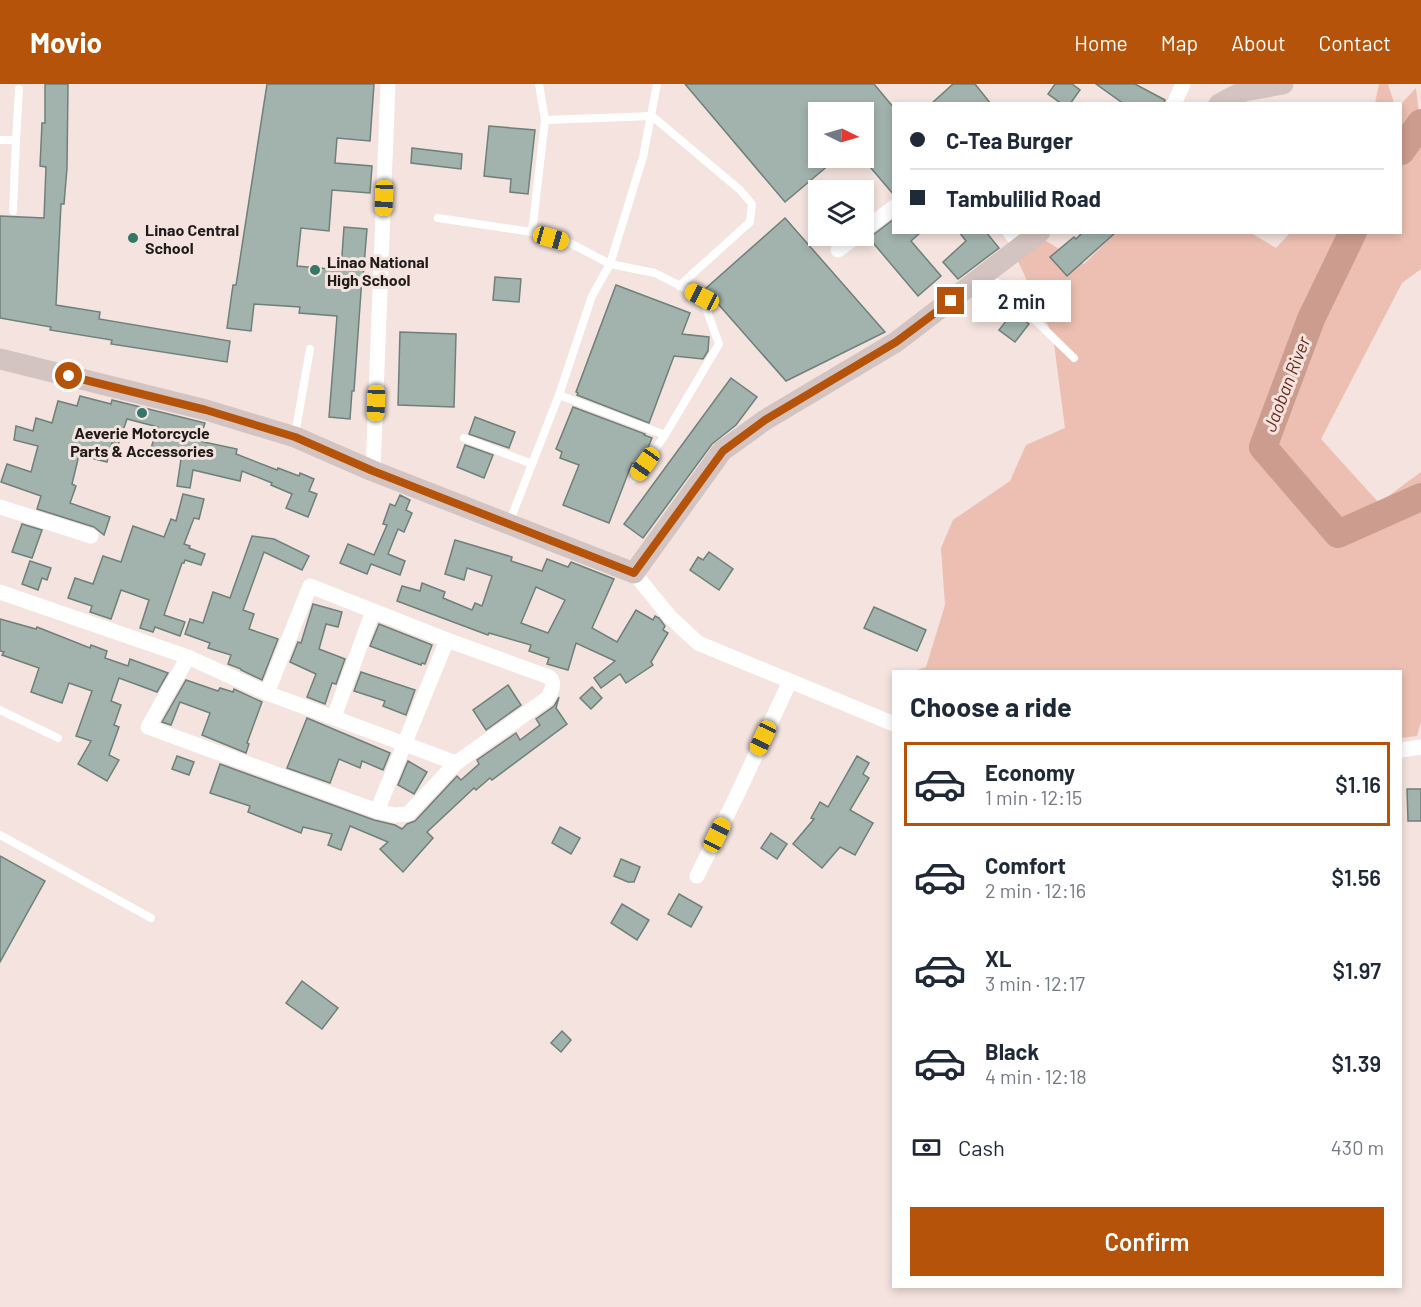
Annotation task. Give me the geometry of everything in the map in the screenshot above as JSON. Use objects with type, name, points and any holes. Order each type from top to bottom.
[{"type":"street","points":[[373,471],[388,84]]},
{"type":"street","points":[[1175,102],[1183,84]]},
{"type":"street","points":[[1223,102],[1244,91],[1283,84]]},
{"type":"street","points":[[874,222],[892,209]]},
{"type":"street","points":[[634,573],[723,451],[765,420],[896,342],[987,273],[1016,240],[1034,234]]},
{"type":"street","points":[[838,250],[843,246]]},
{"type":"street","points":[[0,359],[206,410],[295,437],[373,471],[634,573],[670,617],[698,643],[892,723]]},
{"type":"street","points":[[0,507],[91,536]]},
{"type":"street","points":[[188,657],[148,727],[377,811],[394,815],[408,814],[456,763],[548,698],[552,682],[549,677],[310,586],[267,693]]},
{"type":"street","points":[[0,592],[188,657],[267,693],[405,742],[456,763]]},
{"type":"street","points":[[334,717],[373,611]]},
{"type":"street","points":[[377,811],[447,640]]},
{"type":"street","points":[[697,876],[790,681]]},
{"type":"street","points":[[1402,750],[1421,747]]},
{"type":"lane","points":[[532,232],[545,120],[539,84]]},
{"type":"lane","points":[[508,524],[559,395],[592,296],[610,264],[643,157],[657,84]]},
{"type":"lane","points":[[13,211],[19,89]]},
{"type":"lane","points":[[545,120],[652,116],[740,190],[752,204],[750,222],[680,286]]},
{"type":"lane","points":[[0,140],[16,140]]},
{"type":"lane","points":[[438,218],[532,232],[570,243],[610,264],[655,273],[702,297],[719,344],[665,435],[634,479]]},
{"type":"lane","points":[[987,273],[1074,358]]},
{"type":"lane","points":[[295,437],[310,349]]},
{"type":"lane","points":[[559,395],[665,435]]},
{"type":"lane","points":[[464,438],[532,464]]},
{"type":"lane","points":[[0,710],[58,738]]},
{"type":"lane","points":[[0,835],[151,918]]},
{"type":"shaded area","points":[[1379,84],[1388,84],[1394,102],[1375,102]]},
{"type":"shaded area","points":[[1416,88],[1421,131],[1421,269],[1402,283],[1321,439],[1379,503],[1421,472],[1421,721],[1417,736],[1402,738],[1402,670],[917,670],[926,667],[945,605],[941,548],[953,520],[1010,481],[1026,445],[1065,428],[1053,336],[1016,257],[1041,238],[1084,264],[1114,234],[1253,234],[1276,248],[1289,234],[1402,234],[1402,103]]},
{"type":"building","points":[[45,84],[68,84],[67,168],[64,204],[61,204],[56,305],[100,312],[99,319],[230,341],[227,362],[111,344],[112,340],[50,330],[51,327],[0,318],[0,216],[44,218],[46,167],[40,166],[42,123],[45,123]]},
{"type":"building","points":[[267,84],[374,84],[370,141],[337,138],[335,163],[372,166],[370,193],[332,190],[329,231],[301,228],[297,266],[341,270],[344,227],[367,229],[350,419],[329,417],[337,316],[299,313],[300,307],[254,304],[251,331],[227,328],[233,285],[236,285]]},
{"type":"building","points":[[685,84],[874,84],[892,106],[892,193],[871,168],[874,168],[874,102],[808,102],[808,168],[825,168],[808,180],[808,183],[785,202]]},
{"type":"building","points":[[953,84],[975,84],[989,102],[933,102]]},
{"type":"building","points":[[1055,84],[1072,84],[1080,90],[1071,102],[1059,102],[1048,94]]},
{"type":"building","points":[[1096,84],[1135,84],[1165,100],[1164,102],[1121,102]]},
{"type":"building","points":[[489,126],[535,130],[528,194],[510,192],[511,179],[484,176]]},
{"type":"building","points":[[412,148],[462,154],[461,169],[411,163]]},
{"type":"building","points":[[785,218],[885,332],[786,381],[705,289]]},
{"type":"building","points":[[892,221],[892,234],[919,234],[911,241],[941,276],[918,296],[874,244],[874,234]]},
{"type":"building","points":[[961,234],[988,234],[999,248],[958,279],[943,262],[966,241]]},
{"type":"building","points":[[1081,234],[1114,234],[1067,276],[1050,257],[1074,237],[1076,239]]},
{"type":"building","points":[[495,277],[521,279],[519,302],[493,300]]},
{"type":"building","points":[[616,285],[690,313],[682,334],[709,337],[708,351],[703,359],[674,356],[649,423],[577,395],[576,392]]},
{"type":"building","points":[[1013,312],[1029,324],[1015,342],[999,330]]},
{"type":"building","points":[[400,332],[456,334],[454,407],[398,405]]},
{"type":"building","points":[[731,378],[757,397],[736,425],[712,444],[643,538],[624,524]]},
{"type":"building","points":[[80,396],[111,404],[112,400],[205,423],[199,441],[237,449],[236,454],[277,470],[278,468],[299,476],[300,473],[314,479],[309,491],[317,494],[308,517],[286,508],[292,494],[242,471],[240,481],[193,470],[190,488],[177,486],[181,459],[151,448],[158,427],[127,419],[118,445],[112,443],[107,462],[79,455],[72,484],[76,486],[70,503],[110,517],[104,535],[94,527],[37,509],[41,496],[1,482],[7,464],[31,472],[38,446],[14,440],[16,426],[33,431],[36,418],[52,423],[58,401],[77,406]]},
{"type":"building","points":[[573,407],[652,438],[637,464],[632,463],[609,523],[563,505],[579,465],[560,458],[562,452],[556,449]]},
{"type":"building","points":[[475,417],[515,432],[509,448],[469,434]]},
{"type":"building","points":[[465,445],[493,455],[484,478],[457,467]]},
{"type":"building","points":[[183,494],[204,499],[199,519],[194,518],[184,544],[205,554],[201,565],[185,560],[182,563],[164,615],[185,622],[180,636],[155,627],[153,632],[140,628],[149,600],[121,590],[111,619],[90,612],[92,606],[68,598],[75,578],[93,584],[103,556],[121,562],[133,526],[164,537],[171,519],[176,521]]},
{"type":"building","points":[[400,495],[410,500],[406,510],[412,513],[404,532],[398,529],[388,554],[405,561],[400,575],[371,564],[367,574],[340,563],[348,544],[374,555],[387,525],[383,524],[390,504],[395,506]]},
{"type":"building","points":[[22,524],[42,530],[32,558],[12,552]]},
{"type":"building","points":[[252,536],[274,539],[309,556],[302,570],[264,552],[243,610],[254,614],[249,629],[278,639],[262,680],[228,664],[231,655],[208,648],[210,643],[185,634],[190,619],[203,623],[213,592],[230,598]]},
{"type":"building","points":[[455,540],[512,557],[511,561],[542,571],[547,559],[568,567],[571,562],[614,579],[592,628],[617,642],[636,610],[653,620],[655,616],[659,618],[665,626],[663,630],[668,633],[651,662],[653,665],[626,683],[620,674],[601,688],[594,678],[615,661],[576,643],[568,670],[547,664],[549,658],[529,651],[531,645],[489,633],[488,635],[397,601],[402,586],[420,591],[422,583],[445,592],[443,598],[472,610],[475,603],[482,606],[492,576],[467,568],[464,580],[445,574]],"holes":[[[536,587],[565,600],[548,633],[521,623]]]},
{"type":"building","points":[[709,552],[733,569],[719,590],[690,570],[698,557],[703,560]]},
{"type":"building","points":[[30,561],[51,568],[47,580],[42,578],[38,590],[22,584]]},
{"type":"building","points":[[313,604],[342,612],[338,627],[326,624],[319,649],[345,659],[336,684],[332,683],[325,704],[307,697],[316,674],[290,662],[298,642],[301,643]]},
{"type":"building","points":[[874,607],[926,630],[917,651],[864,628]]},
{"type":"building","points":[[0,619],[36,629],[37,627],[90,648],[91,645],[107,651],[105,658],[128,666],[130,659],[168,673],[157,692],[119,678],[111,701],[121,705],[114,725],[119,727],[109,755],[119,760],[107,781],[78,764],[91,741],[76,736],[92,691],[69,683],[62,703],[31,692],[39,668],[2,655],[4,652],[0,651]]},
{"type":"building","points":[[379,624],[432,645],[425,664],[421,665],[370,646]]},
{"type":"building","points":[[361,672],[415,690],[406,715],[383,706],[385,701],[354,691]]},
{"type":"building","points":[[186,680],[218,691],[220,688],[233,692],[234,689],[262,702],[247,743],[249,744],[246,753],[202,735],[210,713],[180,702],[171,725],[162,722]]},
{"type":"building","points":[[508,685],[521,705],[486,730],[473,710]]},
{"type":"building","points":[[592,687],[602,698],[591,709],[580,698]]},
{"type":"building","points":[[559,697],[556,708],[567,724],[492,780],[490,778],[476,790],[474,788],[427,832],[433,838],[403,872],[380,849],[388,842],[350,826],[341,850],[328,845],[332,834],[303,827],[301,833],[248,812],[250,806],[210,793],[220,764],[402,829],[415,821],[457,776],[461,780],[479,764],[477,760],[516,733],[520,740],[540,725],[536,719],[554,706]]},
{"type":"building","points":[[307,718],[390,753],[383,770],[362,761],[360,768],[339,759],[330,783],[287,768]]},
{"type":"building","points":[[177,756],[194,762],[189,775],[172,769]]},
{"type":"building","points":[[857,756],[869,763],[863,774],[869,778],[850,810],[873,823],[855,855],[840,847],[822,868],[793,844],[814,819],[811,818],[820,802],[828,807]]},
{"type":"building","points":[[408,761],[427,772],[414,794],[398,785]]},
{"type":"building","points":[[1407,789],[1421,789],[1421,821],[1408,821]]},
{"type":"building","points":[[560,827],[580,838],[571,854],[552,843]]},
{"type":"building","points":[[771,833],[787,844],[777,859],[761,848]]},
{"type":"building","points":[[0,856],[45,881],[0,962]]},
{"type":"building","points":[[621,859],[640,867],[634,882],[614,876]]},
{"type":"building","points":[[679,894],[702,907],[691,927],[668,914]]},
{"type":"building","points":[[622,904],[649,920],[637,940],[611,923]]},
{"type":"building","points":[[302,981],[338,1008],[322,1029],[286,1003]]},
{"type":"building","points":[[562,1031],[571,1040],[561,1052],[551,1043]]},
{"type":"waterway","name":"Jaoban River","points":[[1402,150],[1421,123]]},
{"type":"waterway","name":"Jaoban River","points":[[1352,234],[1311,319],[1263,447],[1338,534],[1421,497]]},
{"type":"place","name":"Linao Central School","points":[[133,238]]},
{"type":"place","name":"Linao National High School","points":[[315,270]]},
{"type":"place","name":"Aeverie Motorcycle Parts & Accessories","points":[[142,413]]},
{"type":"route","points":[[69,376],[206,410],[295,437],[373,471],[634,573],[723,451],[765,420],[896,342],[951,301]]}]
